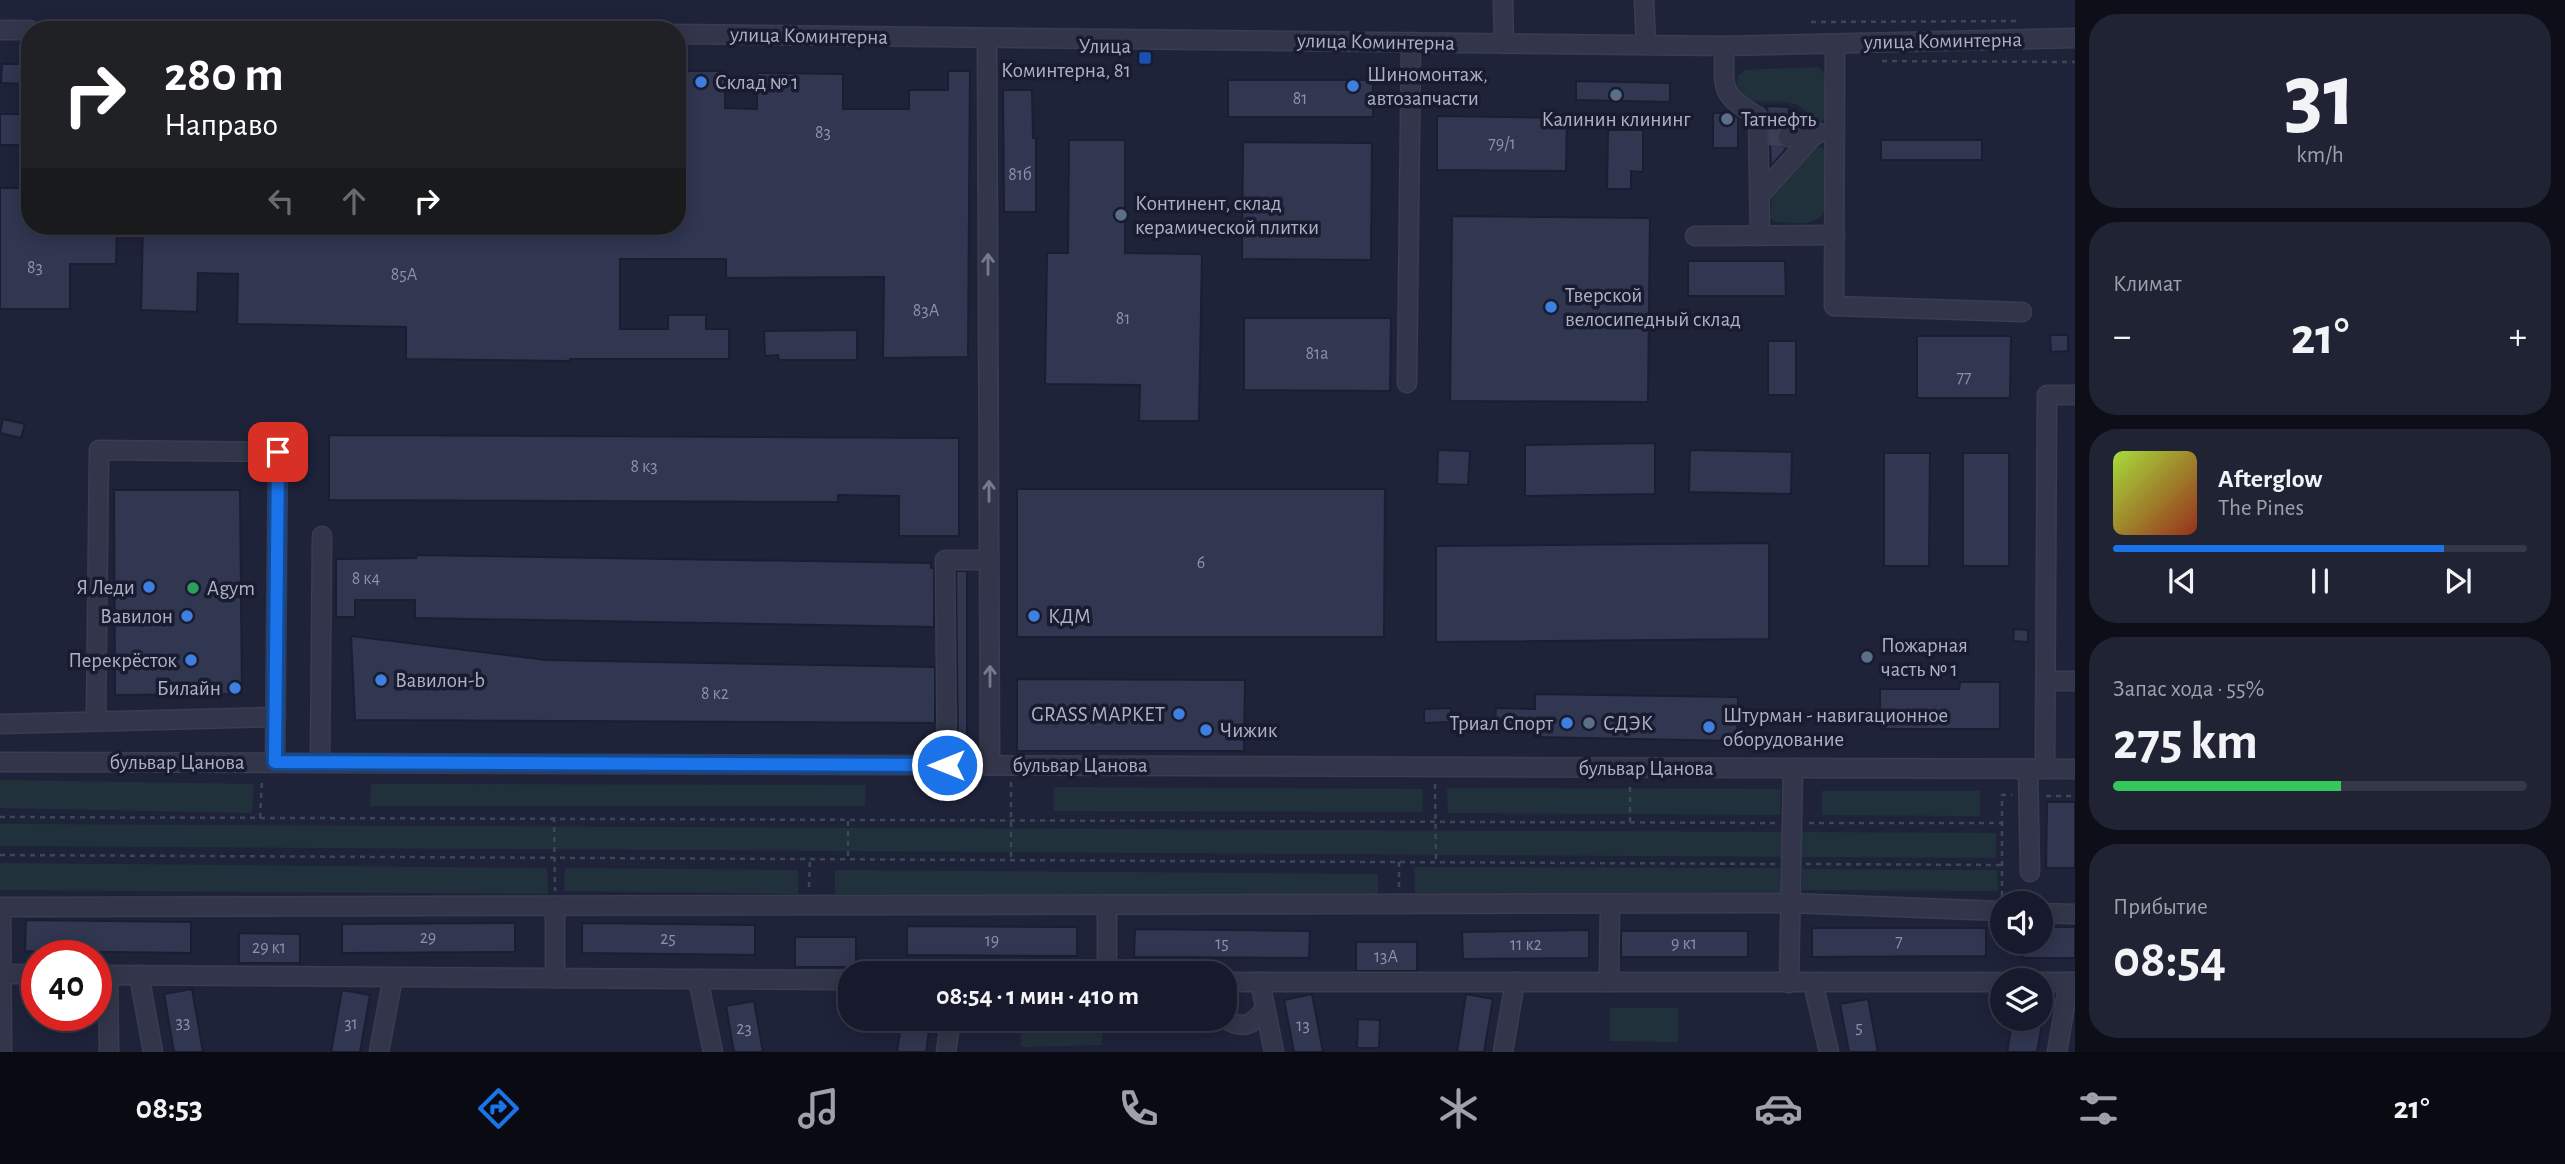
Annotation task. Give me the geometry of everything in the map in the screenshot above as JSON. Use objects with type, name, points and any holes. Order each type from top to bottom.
[{"type":"street","points":[[1503,0],[1504,44]]},
{"type":"street","points":[[1644,0],[1646,45]]},
{"type":"street","points":[[0,30],[21,30]]},
{"type":"street","name":"улица Коминтерна","points":[[686,34],[1724,46],[2075,38]]},
{"type":"street","points":[[987,39],[990,765]]},
{"type":"street","points":[[1407,383],[1411,42]]},
{"type":"street","points":[[1835,44],[1834,306],[2022,312]]},
{"type":"street","points":[[1724,46],[1727,93],[1733,101],[1758,117],[1762,136],[1760,236]]},
{"type":"street","points":[[1759,196],[1812,137],[1836,121]]},
{"type":"street","points":[[1788,137],[1812,137]]},
{"type":"street","points":[[1695,236],[1835,234]]},
{"type":"street","points":[[2030,872],[2046,681],[2047,395],[2075,395]]},
{"type":"street","points":[[96,721],[99,450],[278,452],[275,762]]},
{"type":"street","points":[[320,762],[322,536]]},
{"type":"street","points":[[947,765],[945,560],[989,560]]},
{"type":"street","points":[[2046,681],[2075,681]]},
{"type":"street","points":[[0,724],[276,717]]},
{"type":"street","name":"бульвар Цанова","points":[[0,762],[2075,769]]},
{"type":"street","points":[[1789,983],[1793,768]]},
{"type":"street","points":[[1609,982],[1610,904]]},
{"type":"street","points":[[2,1052],[1,907],[1990,904]]},
{"type":"street","points":[[1107,905],[1107,961]]},
{"type":"street","points":[[555,907],[555,978]]},
{"type":"street","points":[[2053,913],[2075,914]]},
{"type":"street","points":[[2,974],[21,974]]},
{"type":"street","points":[[112,975],[838,980]]},
{"type":"street","points":[[139,975],[153,1052]]},
{"type":"street","points":[[379,1052],[393,977]]},
{"type":"street","points":[[698,979],[713,1052]]},
{"type":"street","points":[[1237,982],[1990,982]]},
{"type":"street","points":[[1259,982],[1274,1052]]},
{"type":"street","points":[[1503,1052],[1515,982]]},
{"type":"street","points":[[2053,982],[2072,982],[2057,1052]]},
{"type":"street","points":[[1814,983],[1829,1052]]},
{"type":"street","points":[[1237,1025],[1244,1026],[1256,1021],[1265,1009]]},
{"type":"street","points":[[107,1031],[109,1052]]},
{"type":"street","points":[[946,1052],[949,1031]]},
{"type":"path","points":[[1811,22],[2021,21]]},
{"type":"path","points":[[1435,767],[1436,862]]},
{"type":"path","points":[[1630,768],[1630,822]]},
{"type":"path","points":[[1011,771],[1011,860]]},
{"type":"path","points":[[2002,795],[2002,891]]},
{"type":"path","points":[[0,817],[2002,823]]},
{"type":"path","points":[[554,818],[555,907]]},
{"type":"path","points":[[848,819],[848,859]]},
{"type":"path","points":[[0,855],[2002,865]]},
{"type":"path","points":[[809,906],[810,859]]},
{"type":"path","points":[[1399,862],[1399,904]]},
{"type":"shaded area","points":[[1818,67],[1826,81],[1829,107],[1826,116],[1816,125],[1809,114],[1794,104],[1745,100],[1736,91],[1738,75],[1746,70]]},
{"type":"shaded area","points":[[1815,146],[1823,148],[1826,155],[1824,211],[1816,220],[1810,222],[1776,222],[1770,218],[1772,193]]},
{"type":"shaded area","points":[[0,780],[254,784],[252,813],[0,808]]},
{"type":"shaded area","points":[[371,784],[866,785],[865,806],[370,806]]},
{"type":"shaded area","points":[[1054,787],[1423,789],[1422,812],[1053,811]]},
{"type":"shaded area","points":[[1447,788],[1781,789],[1780,815],[1448,813]]},
{"type":"shaded area","points":[[1822,791],[1980,791],[1980,816],[1822,815]]},
{"type":"shaded area","points":[[0,824],[1996,833],[1996,858],[0,846]]},
{"type":"shaded area","points":[[0,863],[547,868],[548,894],[0,890]]},
{"type":"shaded area","points":[[1414,867],[1780,868],[1780,892],[1415,893]]},
{"type":"shaded area","points":[[565,868],[798,870],[798,894],[564,891]]},
{"type":"shaded area","points":[[1802,869],[1997,870],[1998,891],[1802,890]]},
{"type":"shaded area","points":[[835,870],[1378,874],[1378,895],[835,894]]},
{"type":"shaded area","points":[[1610,1008],[1678,1008],[1678,1042],[1610,1041]]},
{"type":"shaded area","points":[[1020,1031],[1102,1031],[1102,1045],[1021,1047]]},
{"type":"building","points":[[2,64],[21,64],[21,84],[1,83]]},
{"type":"building","points":[[686,71],[725,71],[725,108],[757,109],[757,73],[843,74],[843,109],[909,109],[909,90],[948,90],[948,71],[970,71],[968,357],[883,358],[884,277],[726,278],[726,259],[620,259],[620,329],[668,329],[668,315],[706,315],[706,329],[729,329],[729,359],[406,359],[406,327],[237,324],[238,274],[198,273],[197,312],[141,310],[143,235],[686,235]]},
{"type":"building","points":[[1228,80],[1373,80],[1373,117],[1228,117]]},
{"type":"building","points":[[1576,81],[1670,83],[1670,102],[1576,100]]},
{"type":"building","points":[[1003,90],[1032,90],[1033,138],[1036,138],[1036,212],[1004,212]]},
{"type":"building","points":[[1766,106],[1789,107],[1788,126],[1782,128],[1777,136],[1779,143],[1787,148],[1771,166],[1769,117]]},
{"type":"building","points":[[1713,113],[1732,113],[1738,118],[1738,148],[1713,148]]},
{"type":"building","points":[[0,114],[21,114],[21,145],[0,145]]},
{"type":"building","points":[[1437,116],[1567,118],[1566,171],[1437,170]]},
{"type":"building","points":[[1608,130],[1643,130],[1643,172],[1631,171],[1631,189],[1607,189]]},
{"type":"building","points":[[1069,140],[1125,140],[1125,253],[1202,254],[1199,421],[1139,421],[1140,385],[1045,384],[1047,253],[1068,253]]},
{"type":"building","points":[[1881,140],[1982,140],[1982,160],[1881,160]]},
{"type":"building","points":[[1243,142],[1372,143],[1371,260],[1242,259]]},
{"type":"building","points":[[0,188],[21,188],[21,235],[117,235],[116,264],[70,264],[70,309],[0,309]]},
{"type":"building","points":[[1452,216],[1650,218],[1648,402],[1450,401]]},
{"type":"building","points":[[1688,261],[1785,261],[1786,296],[1688,296]]},
{"type":"building","points":[[1244,318],[1391,318],[1390,391],[1244,390]]},
{"type":"building","points":[[857,330],[857,360],[779,360],[778,355],[765,356],[764,331]]},
{"type":"building","points":[[2050,335],[2068,335],[2068,351],[2051,352]]},
{"type":"building","points":[[1917,336],[2011,336],[2010,398],[1917,398]]},
{"type":"building","points":[[1768,341],[1796,341],[1796,395],[1768,395]]},
{"type":"building","points":[[3,419],[25,424],[21,438],[0,433]]},
{"type":"building","points":[[329,435],[959,438],[959,536],[899,536],[899,496],[838,495],[838,502],[329,500]]},
{"type":"building","points":[[1655,443],[1655,494],[1525,496],[1525,445]]},
{"type":"building","points":[[1438,450],[1470,451],[1468,485],[1437,484]]},
{"type":"building","points":[[1690,450],[1792,452],[1791,494],[1689,492]]},
{"type":"building","points":[[1884,453],[1930,453],[1929,566],[1884,566]]},
{"type":"building","points":[[1963,453],[2009,453],[2009,566],[1963,566]]},
{"type":"building","points":[[1017,489],[1385,489],[1384,637],[1017,637]]},
{"type":"building","points":[[114,490],[240,490],[242,694],[115,695]]},
{"type":"building","points":[[1769,543],[1769,639],[1436,642],[1436,546]]},
{"type":"building","points":[[416,555],[931,563],[931,568],[934,568],[934,627],[415,618],[415,600],[355,600],[355,617],[336,617],[336,559],[416,558]]},
{"type":"building","points":[[956,571],[967,571],[967,747],[958,747]]},
{"type":"building","points":[[2014,629],[2028,630],[2028,642],[2013,641]]},
{"type":"building","points":[[351,636],[546,660],[935,667],[935,723],[355,720]]},
{"type":"building","points":[[1017,679],[1245,680],[1244,751],[1017,751]]},
{"type":"building","points":[[1960,682],[2000,682],[2000,729],[1880,729],[1880,689],[1959,689]]},
{"type":"building","points":[[1535,694],[1738,697],[1737,741],[1534,737],[1534,725],[1495,724],[1496,708],[1535,709]]},
{"type":"building","points":[[1451,708],[1451,722],[1424,723],[1424,709]]},
{"type":"building","points":[[2047,802],[2075,802],[2075,868],[2046,868]]},
{"type":"building","points":[[26,920],[191,922],[191,953],[112,952],[112,940],[25,940]]},
{"type":"building","points":[[515,923],[515,952],[342,953],[342,924]]},
{"type":"building","points":[[582,923],[755,925],[755,955],[582,953]]},
{"type":"building","points":[[907,926],[1077,927],[1077,956],[907,955]]},
{"type":"building","points":[[2053,927],[2075,927],[2075,958],[2023,958],[2023,954],[2053,954]]},
{"type":"building","points":[[1812,928],[1986,928],[1986,956],[1812,957]]},
{"type":"building","points":[[1135,929],[1310,931],[1309,958],[1134,957]]},
{"type":"building","points":[[1589,930],[1589,958],[1463,959],[1462,932]]},
{"type":"building","points":[[1621,931],[1748,931],[1748,957],[1621,957]]},
{"type":"building","points":[[239,933],[300,934],[300,963],[239,963]]},
{"type":"building","points":[[795,937],[856,937],[856,961],[838,961],[838,967],[795,967]]},
{"type":"building","points":[[1356,942],[1417,942],[1417,971],[1356,971]]},
{"type":"building","points":[[192,989],[203,1052],[174,1052],[164,994]]},
{"type":"building","points":[[342,990],[370,995],[360,1052],[331,1052]]},
{"type":"building","points":[[1312,994],[1323,1052],[1294,1052],[1284,1000]]},
{"type":"building","points":[[1466,994],[1493,999],[1484,1052],[1457,1052]]},
{"type":"building","points":[[1868,999],[1878,1052],[1849,1052],[1840,1004]]},
{"type":"building","points":[[754,1001],[763,1052],[734,1052],[726,1006]]},
{"type":"building","points":[[1358,1019],[1380,1020],[1379,1048],[1357,1048]]},
{"type":"building","points":[[900,1031],[929,1031],[926,1052],[897,1052]]},
{"type":"building","points":[[2011,1031],[2041,1031],[2037,1052],[2007,1052]]},
{"type":"tunnel","points":[[1765,136],[1788,137]]},
{"type":"place","name":"Улица Коминтерна, 81","points":[[1145,58]]},
{"type":"place","name":"Склад № 1","points":[[701,82]]},
{"type":"place","name":"Шиномонтаж, автозапчасти","points":[[1353,86]]},
{"type":"place","name":"Калинин клининг","points":[[1616,95]]},
{"type":"place","name":"Татнефть","points":[[1727,119]]},
{"type":"place","name":"Континент, склад керамической плитки","points":[[1121,215]]},
{"type":"place","name":"Тверской велосипедный склад","points":[[1551,307]]},
{"type":"place","name":"Я Леди","points":[[149,587]]},
{"type":"place","name":"Agym","points":[[193,588]]},
{"type":"place","name":"Вавилон","points":[[187,616]]},
{"type":"place","name":"КДМ","points":[[1034,616]]},
{"type":"place","name":"Пожарная часть № 1","points":[[1867,657]]},
{"type":"place","name":"Перекрёсток","points":[[191,660]]},
{"type":"place","name":"Вавилон-b","points":[[381,680]]},
{"type":"place","name":"Билайн","points":[[235,688]]},
{"type":"place","name":"GRASS МАРКЕТ","points":[[1179,714]]},
{"type":"place","name":"Триал Спорт","points":[[1567,723]]},
{"type":"place","name":"СДЭК","points":[[1589,723]]},
{"type":"place","name":"Штурман - навигационное оборудование","points":[[1709,727]]},
{"type":"place","name":"Чижик","points":[[1206,730]]},
{"type":"route","points":[[278,452],[275,762],[947,765]]}]
